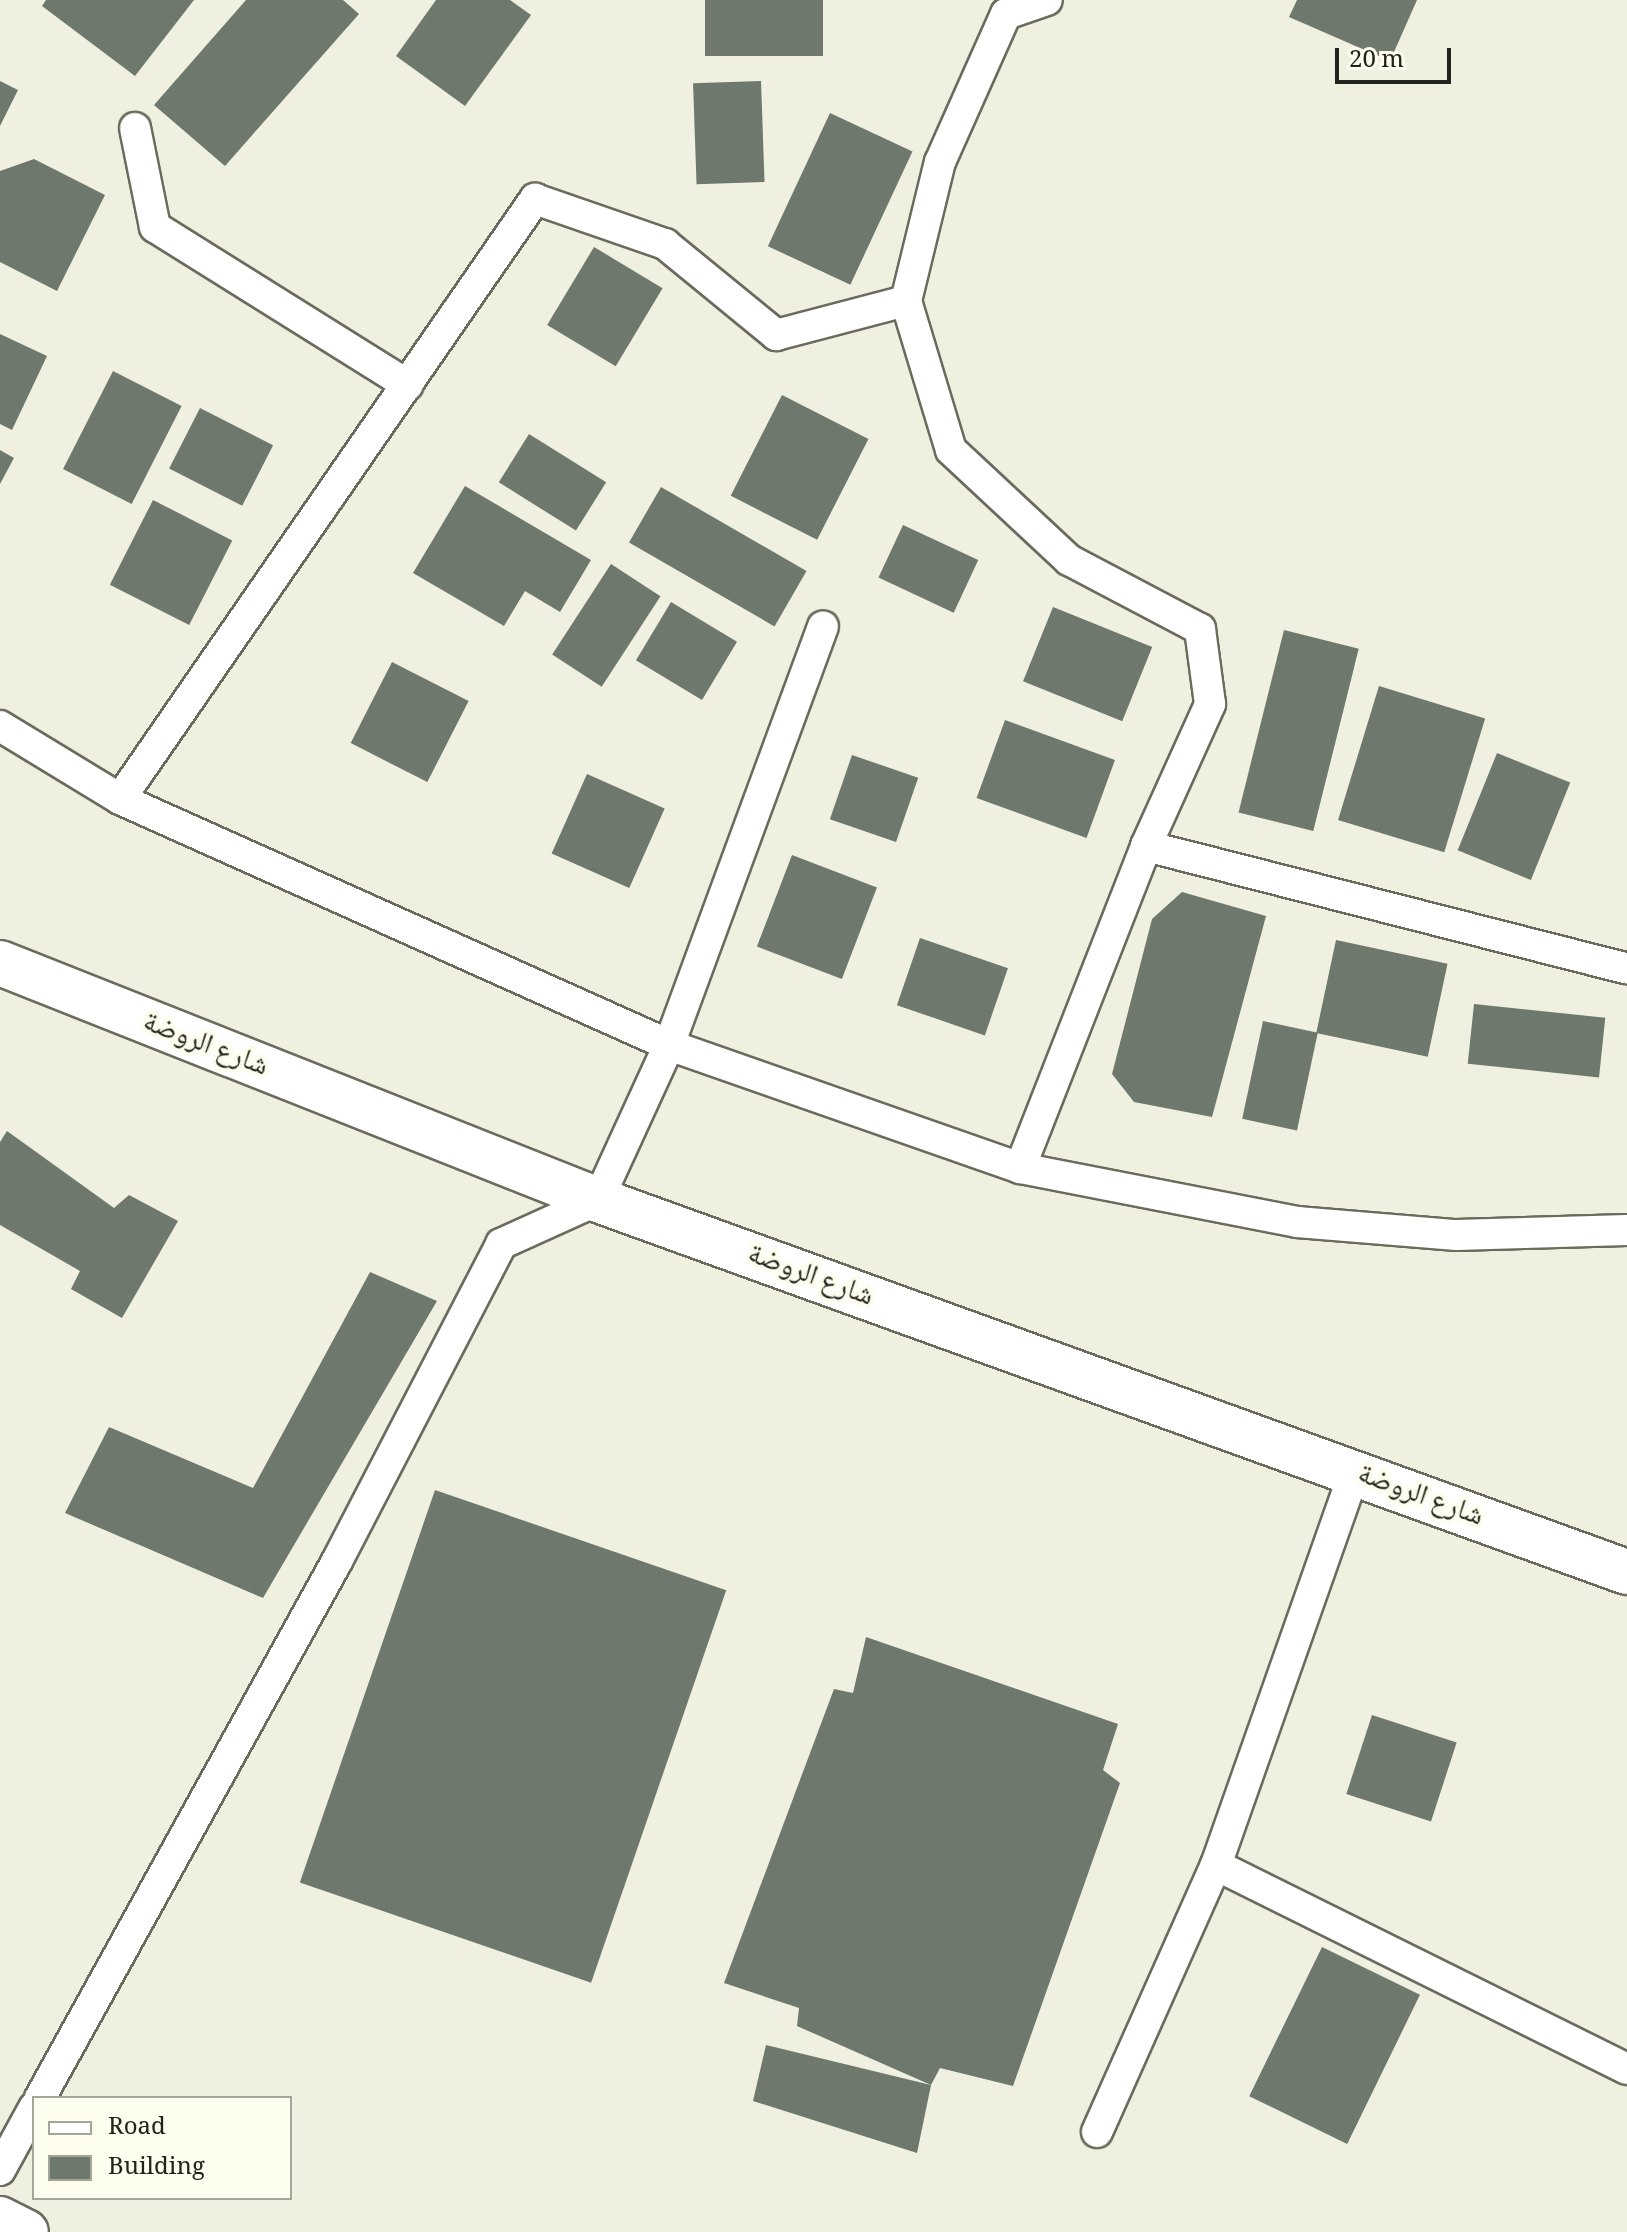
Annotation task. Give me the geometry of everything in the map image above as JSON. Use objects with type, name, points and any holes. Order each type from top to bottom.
[{"type":"main road","name":"شارع الروضة","points":[[0,963],[598,1200],[1627,1572]]},
{"type":"main road","points":[[0,2219],[26,2232]]},
{"type":"street","points":[[1020,1168],[1146,846],[1210,704],[1200,629],[1069,560],[951,450],[906,301],[940,162],[1006,14],[1047,0]]},
{"type":"street","points":[[135,128],[155,227],[408,385]]},
{"type":"street","points":[[120,799],[535,199],[665,244],[776,335],[906,301]]},
{"type":"street","points":[[41,2096],[337,1561],[501,1244],[598,1200],[669,1045],[823,626]]},
{"type":"street","points":[[0,726],[120,799],[669,1045],[1020,1168],[1297,1222],[1456,1235],[1627,1230]]},
{"type":"street","points":[[1146,846],[1627,969]]},
{"type":"street","points":[[1097,2132],[1216,1865],[1354,1473]]},
{"type":"street","points":[[1216,1865],[1627,2069]]},
{"type":"street","points":[[0,2170],[32,2112]]},
{"type":"building","points":[[46,0],[194,0],[135,76],[42,6]]},
{"type":"building","points":[[246,0],[343,0],[359,14],[225,166],[154,105]]},
{"type":"building","points":[[436,0],[510,0],[531,15],[465,106],[396,56]]},
{"type":"building","points":[[705,0],[823,0],[823,56],[705,56]]},
{"type":"building","points":[[1297,0],[1417,0],[1390,61],[1289,17]]},
{"type":"building","points":[[0,81],[18,90],[0,126]]},
{"type":"building","points":[[761,81],[765,182],[697,184],[693,83]]},
{"type":"building","points":[[830,113],[912,151],[850,285],[768,246]]},
{"type":"building","points":[[34,159],[105,195],[57,291],[0,262],[0,171]]},
{"type":"building","points":[[594,247],[663,288],[616,366],[547,325]]},
{"type":"building","points":[[0,334],[47,356],[12,430],[0,424]]},
{"type":"building","points":[[113,371],[182,406],[132,504],[63,469]]},
{"type":"building","points":[[782,395],[868,439],[817,540],[731,496]]},
{"type":"building","points":[[200,408],[273,445],[242,506],[169,469]]},
{"type":"building","points":[[529,434],[606,482],[576,531],[499,482]]},
{"type":"building","points":[[0,450],[14,458],[0,484]]},
{"type":"building","points":[[465,486],[591,560],[560,612],[525,591],[504,626],[413,573]]},
{"type":"building","points":[[661,487],[806,571],[774,626],[629,542]]},
{"type":"building","points":[[153,500],[232,540],[189,625],[110,585]]},
{"type":"building","points":[[903,525],[978,560],[954,613],[878,578]]},
{"type":"building","points":[[611,564],[660,596],[602,687],[552,655]]},
{"type":"building","points":[[671,602],[737,642],[702,700],[636,660]]},
{"type":"building","points":[[1053,607],[1152,647],[1122,721],[1023,681]]},
{"type":"building","points":[[1284,630],[1359,649],[1313,831],[1239,812]]},
{"type":"building","points":[[392,662],[469,701],[427,782],[351,743]]},
{"type":"building","points":[[1379,686],[1485,718],[1444,852],[1338,820]]},
{"type":"building","points":[[1005,720],[1115,760],[1087,838],[977,798]]},
{"type":"building","points":[[1497,753],[1570,783],[1531,880],[1458,850]]},
{"type":"building","points":[[852,755],[918,778],[896,842],[830,819]]},
{"type":"building","points":[[587,774],[665,809],[629,888],[552,853]]},
{"type":"building","points":[[792,855],[877,888],[842,979],[757,946]]},
{"type":"building","points":[[1182,892],[1266,916],[1212,1117],[1134,1102],[1112,1074],[1152,919]]},
{"type":"building","points":[[920,938],[1008,968],[985,1035],[897,1005]]},
{"type":"building","points":[[1336,940],[1448,964],[1428,1057],[1316,1033]]},
{"type":"building","points":[[1474,1004],[1605,1018],[1599,1077],[1468,1064]]},
{"type":"building","points":[[1263,1021],[1318,1033],[1297,1130],[1242,1119]]},
{"type":"building","points":[[7,1131],[114,1208],[129,1195],[178,1221],[122,1318],[71,1289],[80,1271],[0,1225],[0,1142]]},
{"type":"building","points":[[370,1272],[437,1301],[263,1598],[65,1513],[109,1427],[253,1488]]},
{"type":"building","points":[[435,1490],[726,1590],[591,1983],[300,1882]]},
{"type":"building","points":[[866,1637],[1118,1724],[1103,1770],[1120,1783],[1013,2086],[940,2068],[931,2085],[797,2026],[799,2008],[724,1983],[834,1689],[853,1693]]},
{"type":"building","points":[[1372,1715],[1457,1743],[1431,1821],[1346,1794]]},
{"type":"building","points":[[1322,1947],[1420,1995],[1347,2144],[1249,2096]]},
{"type":"building","points":[[766,2045],[931,2085],[917,2153],[753,2101]]}]
